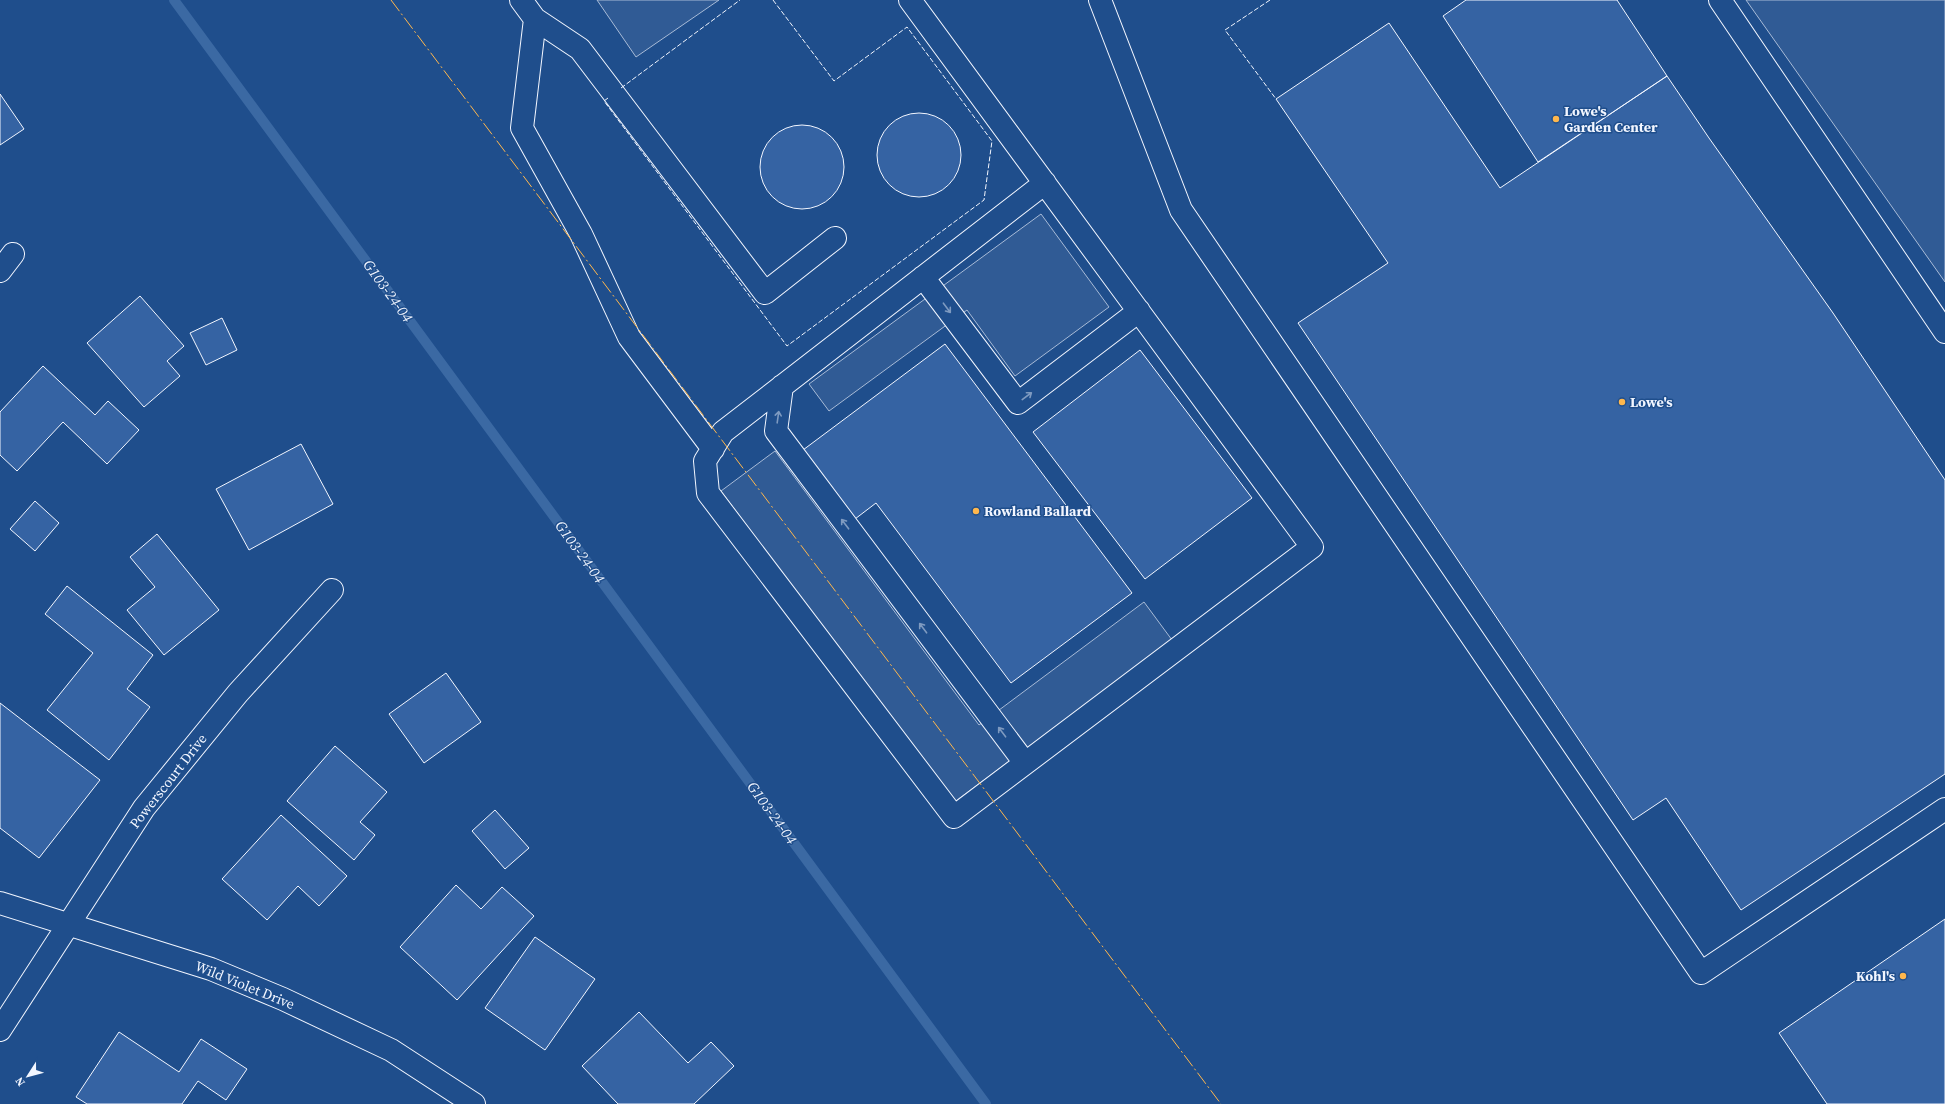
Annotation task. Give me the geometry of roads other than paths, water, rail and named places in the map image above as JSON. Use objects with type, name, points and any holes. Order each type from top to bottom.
[{"type":"street","points":[[521,0],[535,19],[580,49],[765,293],[834,238]]},
{"type":"street","points":[[910,0],[1045,183],[1312,547],[954,816],[708,493],[705,461],[723,432],[1045,183]]},
{"type":"street","points":[[1100,0],[1181,210],[1701,973],[1945,809]]},
{"type":"street","points":[[1720,0],[1941,318]]},
{"type":"street","points":[[535,19],[522,128],[581,234],[629,337],[712,449]]},
{"type":"street","points":[[923,277],[1018,403],[1139,312]]},
{"type":"street","points":[[782,386],[776,431],[1025,763]]},
{"type":"street","name":"Powerscourt Drive","points":[[0,1030],[69,926],[144,808],[238,693],[332,590]]},
{"type":"street","name":"Wild Violet Drive","points":[[0,903],[69,926],[211,969],[284,999],[391,1050],[474,1104]]},
{"type":"waterway","name":"G103-24-04","points":[[174,0],[986,1104]]},
{"type":"place","name":"Lowe's Garden Center","points":[[1556,119]]},
{"type":"place","name":"Lowe's","points":[[1622,402]]},
{"type":"place","name":"Rowland Ballard","points":[[976,511]]},
{"type":"place","name":"Kohl's","points":[[1903,976]]}]
